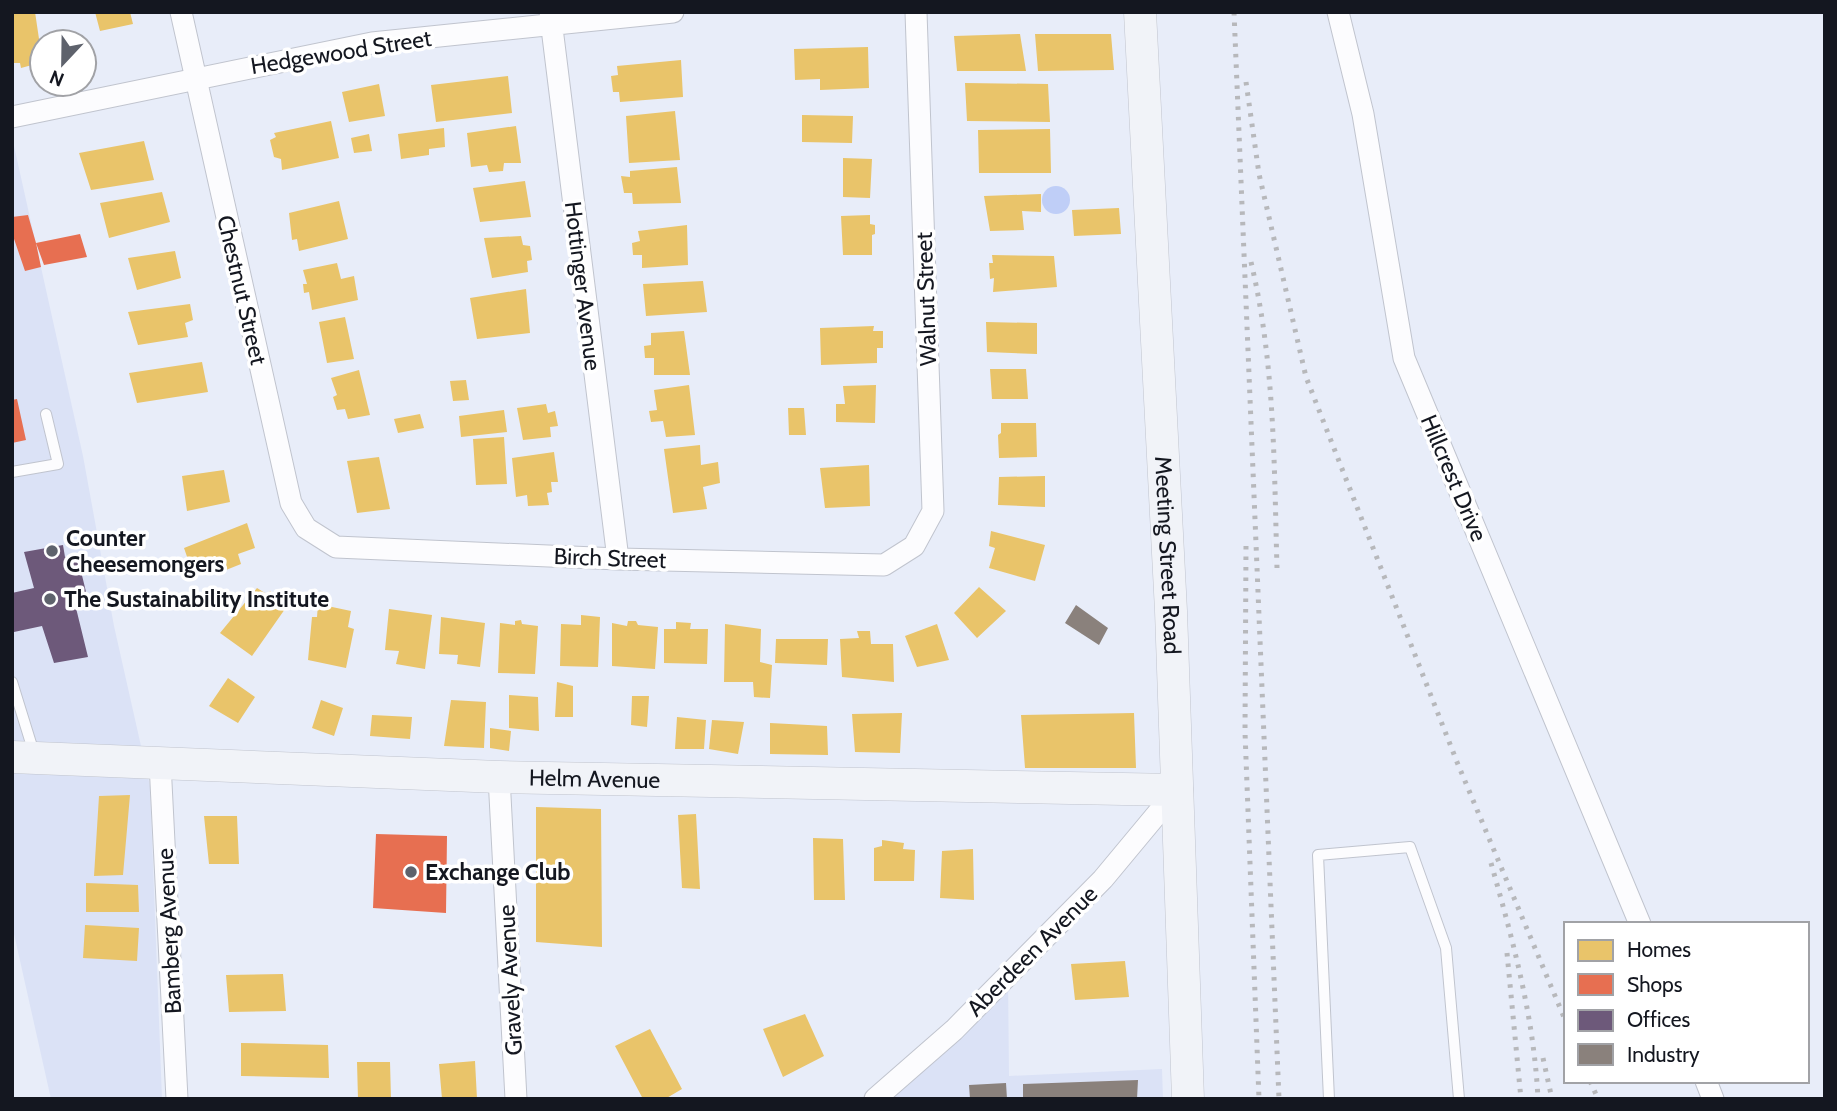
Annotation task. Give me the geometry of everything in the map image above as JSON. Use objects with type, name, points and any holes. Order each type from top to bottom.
[{"type":"street","name":"Chestnut Street","points":[[181,12],[291,503],[306,527],[336,547]]},
{"type":"street","name":"Hedgewood Street","points":[[12,117],[194,77],[372,43],[550,18],[673,12]]},
{"type":"street","name":"Walnut Street","points":[[884,565],[914,547],[933,511],[916,12]]},
{"type":"street","name":"Meeting Street Road","points":[[1140,12],[1177,790],[1188,1099]]},
{"type":"street","name":"Hillcrest Drive","points":[[1338,12],[1363,114],[1404,358],[1639,922]]},
{"type":"street","name":"Hottinger Avenue","points":[[550,18],[618,559]]},
{"type":"street","name":"Birch Street","points":[[336,547],[618,559],[884,565]]},
{"type":"street","name":"Helm Avenue","points":[[24,758],[499,777],[1177,790]]},
{"type":"street","name":"Bamberg Avenue","points":[[160,763],[177,1099]]},
{"type":"street","name":"Gravely Avenue","points":[[499,777],[516,1099]]},
{"type":"street","name":"Aberdeen Avenue","points":[[875,1099],[954,1030],[1103,879],[1177,790]]},
{"type":"lane","points":[[12,472],[58,464],[46,414]]},
{"type":"lane","points":[[12,682],[24,758]]},
{"type":"lane","points":[[1329,1099],[1318,855],[1410,847],[1446,948],[1459,1099]]},
{"type":"shaded area","points":[[12,137],[83,456],[114,626],[150,786],[162,1099],[51,1099],[12,925]]},
{"type":"shaded area","points":[[1056,186],[1066,190],[1070,200],[1066,210],[1056,214],[1046,210],[1042,200],[1046,190]]},
{"type":"shaded area","points":[[1008,976],[1009,1076],[1162,1069],[1163,1099],[875,1099]]},
{"type":"building: Homes","points":[[12,12],[35,12],[37,28],[28,28],[28,66],[21,68],[20,63],[12,63]]},
{"type":"building: Homes","points":[[95,12],[130,12],[133,24],[100,31]]},
{"type":"building: Homes","points":[[1020,34],[1026,71],[957,71],[954,36]]},
{"type":"building: Homes","points":[[1035,34],[1111,34],[1114,70],[1038,71]]},
{"type":"building: Homes","points":[[868,47],[869,88],[820,90],[820,79],[795,80],[794,49]]},
{"type":"building: Homes","points":[[681,60],[683,97],[620,102],[619,92],[613,92],[611,76],[618,75],[617,66]]},
{"type":"building: Homes","points":[[508,76],[512,113],[436,122],[431,85]]},
{"type":"building: Homes","points":[[965,83],[1048,84],[1050,122],[967,121]]},
{"type":"building: Homes","points":[[379,84],[385,116],[349,122],[342,92]]},
{"type":"building: Homes","points":[[675,111],[680,160],[629,163],[626,116]]},
{"type":"building: Homes","points":[[802,115],[853,116],[852,143],[802,142]]},
{"type":"building: Homes","points":[[331,121],[339,158],[282,170],[281,159],[274,157],[270,140],[276,137],[274,133]]},
{"type":"building: Homes","points":[[516,126],[521,163],[504,163],[503,171],[489,172],[487,165],[471,167],[467,133]]},
{"type":"building: Homes","points":[[444,128],[445,147],[429,149],[429,155],[401,159],[398,134]]},
{"type":"building: Homes","points":[[1050,129],[1051,173],[979,173],[978,130]]},
{"type":"building: Homes","points":[[369,134],[372,151],[354,153],[351,138]]},
{"type":"building: Homes","points":[[144,141],[154,180],[91,190],[79,153]]},
{"type":"building: Homes","points":[[843,158],[872,159],[870,198],[843,197]]},
{"type":"building: Homes","points":[[677,167],[681,203],[633,204],[632,193],[624,193],[621,176],[630,177],[630,171]]},
{"type":"building: Homes","points":[[525,181],[531,217],[480,222],[473,188]]},
{"type":"building: Homes","points":[[162,192],[170,222],[109,238],[100,203]]},
{"type":"building: Homes","points":[[1041,194],[1041,212],[1022,211],[1024,230],[990,231],[984,196]]},
{"type":"building: Homes","points":[[339,201],[348,239],[299,251],[297,239],[292,240],[289,213]]},
{"type":"building: Homes","points":[[1119,208],[1121,234],[1074,236],[1072,210]]},
{"type":"building: Homes","points":[[870,215],[870,224],[875,225],[872,255],[843,255],[841,216]]},
{"type":"building: Homes","points":[[687,225],[688,265],[642,268],[642,255],[633,255],[632,243],[640,241],[638,231]]},
{"type":"building: Homes","points":[[521,236],[523,245],[530,246],[532,260],[527,261],[528,272],[492,278],[484,238]]},
{"type":"building: Homes","points":[[175,251],[181,278],[137,290],[128,258]]},
{"type":"building: Homes","points":[[992,255],[1054,256],[1057,287],[993,292],[994,278],[990,279],[989,263],[993,263]]},
{"type":"building: Homes","points":[[337,263],[341,279],[354,276],[358,300],[312,310],[309,292],[304,293],[303,284],[307,284],[303,270]]},
{"type":"building: Homes","points":[[703,281],[707,312],[646,316],[643,284]]},
{"type":"building: Homes","points":[[526,289],[530,333],[477,339],[470,298]]},
{"type":"building: Homes","points":[[190,304],[193,320],[185,323],[188,337],[138,345],[128,312]]},
{"type":"building: Homes","points":[[345,317],[354,359],[327,363],[319,322]]},
{"type":"building: Homes","points":[[986,322],[1037,323],[1037,354],[987,352]]},
{"type":"building: Homes","points":[[874,326],[873,331],[883,331],[883,348],[877,348],[877,363],[821,365],[820,328]]},
{"type":"building: Homes","points":[[684,331],[690,375],[654,375],[654,358],[645,358],[644,346],[651,345],[651,333]]},
{"type":"building: Homes","points":[[202,362],[208,392],[137,403],[129,373]]},
{"type":"building: Homes","points":[[990,369],[1026,369],[1028,399],[992,399]]},
{"type":"building: Homes","points":[[359,370],[370,415],[348,419],[345,409],[337,410],[333,397],[337,395],[331,378]]},
{"type":"building: Homes","points":[[466,380],[469,400],[453,401],[450,381]]},
{"type":"building: Homes","points":[[689,385],[695,435],[666,437],[663,421],[651,422],[649,411],[657,410],[654,390]]},
{"type":"building: Homes","points":[[876,385],[875,423],[836,422],[836,404],[845,404],[843,386]]},
{"type":"building: Homes","points":[[546,404],[548,413],[555,411],[558,426],[550,427],[551,437],[523,440],[517,408]]},
{"type":"building: Homes","points":[[788,408],[804,408],[806,435],[789,435]]},
{"type":"building: Homes","points":[[504,410],[507,432],[461,437],[459,416]]},
{"type":"building: Homes","points":[[420,414],[424,428],[398,433],[394,419]]},
{"type":"building: Homes","points":[[1001,423],[1036,423],[1037,457],[999,458],[998,435],[1001,433]]},
{"type":"building: Homes","points":[[504,437],[507,484],[476,485],[473,439]]},
{"type":"building: Homes","points":[[700,445],[701,465],[718,462],[720,483],[703,487],[707,509],[673,513],[664,449]]},
{"type":"building: Homes","points":[[554,452],[558,482],[551,482],[552,492],[547,493],[549,505],[528,506],[527,495],[516,497],[512,458]]},
{"type":"building: Homes","points":[[379,457],[390,509],[357,513],[347,461]]},
{"type":"building: Homes","points":[[869,465],[870,506],[825,508],[820,468]]},
{"type":"building: Homes","points":[[224,470],[230,502],[187,511],[182,476]]},
{"type":"building: Homes","points":[[1045,476],[1045,507],[998,505],[999,477]]},
{"type":"building: Homes","points":[[247,523],[255,548],[238,554],[241,564],[226,570],[222,562],[193,574],[184,548]]},
{"type":"building: Homes","points":[[991,531],[1045,545],[1035,581],[989,568],[995,548],[989,546]]},
{"type":"building: Homes","points":[[979,587],[1006,611],[977,638],[954,613]]},
{"type":"building: Homes","points":[[257,588],[268,595],[270,591],[280,599],[277,604],[285,609],[252,656],[220,633]]},
{"type":"building: Homes","points":[[318,604],[351,611],[348,627],[354,629],[346,668],[308,660],[312,617],[317,617]]},
{"type":"building: Homes","points":[[389,609],[432,615],[425,669],[396,664],[399,651],[385,650]]},
{"type":"building: Homes","points":[[581,615],[600,617],[598,667],[560,666],[561,624],[581,625]]},
{"type":"building: Homes","points":[[441,617],[485,623],[480,667],[457,664],[458,655],[439,654]]},
{"type":"building: Homes","points":[[521,620],[522,624],[538,626],[535,674],[498,673],[500,623],[515,625],[515,621]]},
{"type":"building: Homes","points":[[628,621],[658,627],[655,669],[612,666],[612,623],[627,626]]},
{"type":"building: Homes","points":[[676,622],[691,623],[690,629],[708,629],[707,664],[664,663],[664,629],[676,629]]},
{"type":"building: Homes","points":[[725,624],[761,629],[760,662],[772,665],[770,698],[754,697],[753,682],[724,682]]},
{"type":"building: Homes","points":[[937,624],[949,660],[917,667],[905,636]]},
{"type":"building: Homes","points":[[857,631],[870,631],[871,644],[893,644],[894,682],[842,677],[840,639],[859,638]]},
{"type":"building: Homes","points":[[776,639],[828,639],[827,665],[775,663]]},
{"type":"building: Homes","points":[[228,678],[255,697],[238,723],[209,706]]},
{"type":"building: Homes","points":[[557,682],[573,686],[573,717],[555,717]]},
{"type":"building: Homes","points":[[509,695],[538,697],[539,731],[509,728]]},
{"type":"building: Homes","points":[[632,696],[649,696],[647,727],[631,725]]},
{"type":"building: Homes","points":[[321,700],[343,708],[334,736],[312,728]]},
{"type":"building: Homes","points":[[451,700],[486,702],[484,748],[444,746]]},
{"type":"building: Homes","points":[[902,713],[900,753],[855,752],[852,714]]},
{"type":"building: Homes","points":[[1134,713],[1136,768],[1025,768],[1021,715]]},
{"type":"building: Homes","points":[[372,715],[412,717],[410,739],[370,736]]},
{"type":"building: Homes","points":[[677,717],[706,720],[704,749],[675,749]]},
{"type":"building: Homes","points":[[712,720],[744,722],[738,754],[709,749]]},
{"type":"building: Homes","points":[[770,723],[827,726],[828,755],[770,754]]},
{"type":"building: Homes","points":[[490,728],[511,731],[509,751],[490,748]]},
{"type":"building: Homes","points":[[130,795],[123,875],[94,876],[99,796]]},
{"type":"building: Homes","points":[[536,807],[601,809],[602,947],[536,942]]},
{"type":"building: Homes","points":[[696,814],[700,889],[682,888],[678,815]]},
{"type":"building: Homes","points":[[204,816],[237,816],[239,864],[209,864]]},
{"type":"building: Homes","points":[[813,838],[843,839],[845,900],[814,900]]},
{"type":"building: Homes","points":[[882,840],[904,843],[903,849],[915,850],[914,881],[874,881],[874,848],[882,846]]},
{"type":"building: Homes","points":[[973,849],[974,900],[940,898],[942,851]]},
{"type":"building: Homes","points":[[86,883],[138,885],[139,912],[86,912]]},
{"type":"building: Homes","points":[[85,925],[139,928],[137,961],[83,958]]},
{"type":"building: Homes","points":[[1125,961],[1129,997],[1075,1000],[1071,964]]},
{"type":"building: Homes","points":[[283,974],[286,1011],[229,1012],[226,975]]},
{"type":"building: Homes","points":[[805,1014],[824,1056],[783,1077],[763,1029]]},
{"type":"building: Homes","points":[[650,1029],[682,1089],[665,1099],[643,1099],[615,1046]]},
{"type":"building: Homes","points":[[241,1043],[328,1045],[329,1078],[241,1076]]},
{"type":"building: Homes","points":[[475,1061],[477,1099],[442,1099],[439,1064]]},
{"type":"building: Homes","points":[[357,1062],[390,1062],[391,1099],[358,1099]]},
{"type":"building: Shops","points":[[28,215],[41,267],[25,271],[12,233],[12,217]]},
{"type":"building: Shops","points":[[80,234],[87,257],[44,265],[36,243]]},
{"type":"building: Shops","points":[[17,399],[26,440],[12,443],[12,400]]},
{"type":"building: Shops","name":"Exchange Club","points":[[376,834],[447,836],[446,913],[373,908]]},
{"type":"building: Offices","name":"The Sustainability Institute","points":[[63,545],[65,557],[77,555],[89,604],[76,608],[88,657],[54,663],[42,626],[14,632],[12,593],[34,588],[24,552]]},
{"type":"building: Industry","points":[[1076,605],[1108,628],[1099,645],[1065,623]]},
{"type":"building: Industry","points":[[1138,1080],[1137,1099],[1023,1099],[1023,1084]]},
{"type":"building: Industry","points":[[1006,1083],[1007,1099],[970,1099],[969,1085]]},
{"type":"railway","points":[[1234,12],[1279,1099]]},
{"type":"railway","points":[[1246,82],[1259,174],[1306,377],[1457,762],[1564,1017]]},
{"type":"railway","points":[[1251,262],[1269,376],[1277,568]]},
{"type":"railway","points":[[1246,546],[1245,732],[1259,1099]]},
{"type":"railway","points":[[1491,863],[1527,1009],[1538,1099]]},
{"type":"railway","points":[[1507,953],[1521,1099]]},
{"type":"railway","points":[[1543,1058],[1552,1099]]},
{"type":"railway","points":[[1591,1083],[1598,1099]]},
{"type":"place","name":"Counter Cheesemongers","points":[[52,551]]},
{"type":"place","name":"The Sustainability Institute","points":[[50,599]]},
{"type":"place","name":"Exchange Club","points":[[411,872]]}]
